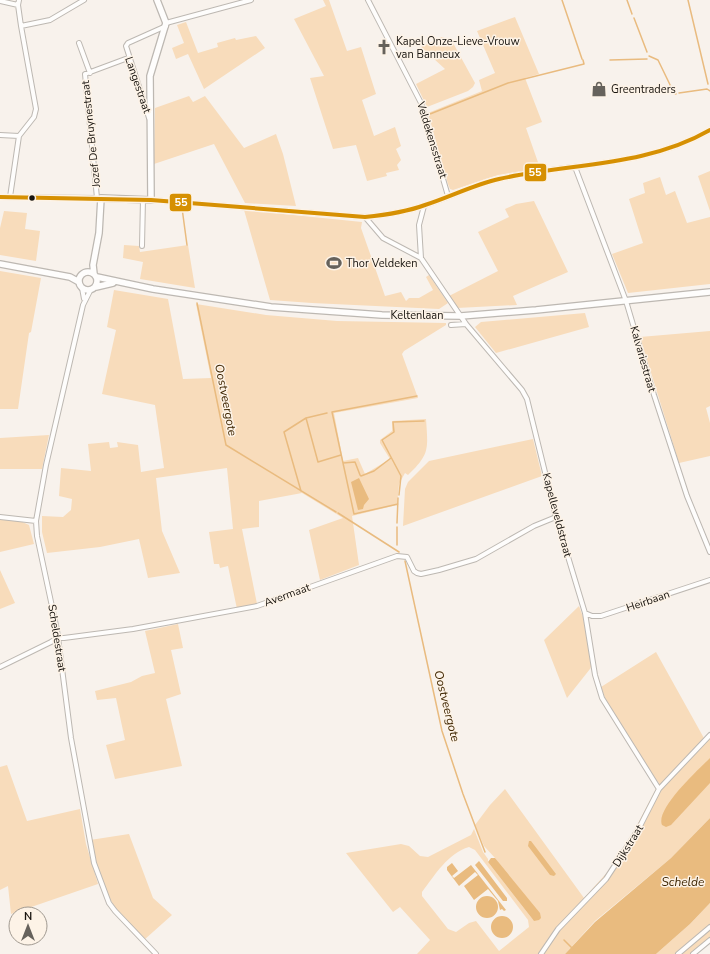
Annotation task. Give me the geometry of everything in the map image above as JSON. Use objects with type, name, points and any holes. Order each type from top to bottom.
[{"type":"main road","points":[[157,0],[166,24]]},
{"type":"main road","name":"Langestraat","points":[[151,200],[150,76],[152,64],[166,24]]},
{"type":"main road","points":[[90,291],[82,288],[79,282],[94,256],[99,233],[99,198],[151,200]]},
{"type":"main road","points":[[94,256],[96,287]]},
{"type":"main road","name":"Keltenlaan","points":[[0,264],[70,276],[79,282]]},
{"type":"main road","name":"Keltenlaan","points":[[58,274],[85,273],[125,284]]},
{"type":"main road","name":"Keltenlaan","points":[[90,291],[96,287],[108,283],[125,284],[231,301],[312,311],[382,315],[461,316],[710,292]]},
{"type":"street","points":[[21,26],[50,20],[84,0]]},
{"type":"street","points":[[166,24],[251,0]]},
{"type":"street","name":"Veldekensstraat","points":[[368,0],[421,103],[448,196]]},
{"type":"street","points":[[0,1],[18,2],[36,109],[34,118],[19,136],[10,197]]},
{"type":"street","name":"Langestraat","points":[[150,121],[128,58],[126,46],[128,43],[166,24]]},
{"type":"street","name":"Jozef De Bruynestraat","points":[[79,43],[90,73]]},
{"type":"street","name":"Jozef De Bruynestraat","points":[[99,198],[86,74],[128,58]]},
{"type":"street","points":[[151,200],[365,217],[394,213],[424,206],[498,179],[647,155],[685,142],[710,130]]},
{"type":"street","points":[[0,135],[19,136]]},
{"type":"street","name":"Kalvariestraat","points":[[575,167],[626,301],[654,395],[687,496],[710,552]]},
{"type":"street","points":[[0,197],[99,198]]},
{"type":"street","points":[[142,246],[143,199]]},
{"type":"street","points":[[421,258],[419,225],[424,206]]},
{"type":"street","points":[[365,217],[383,238],[421,258]]},
{"type":"street","name":"Kapelleveldstraat","points":[[421,258],[466,324],[518,383],[526,399],[556,517],[585,613],[595,675],[602,698],[659,789]]},
{"type":"street","name":"Scheldestraat","points":[[82,288],[84,295],[83,305],[46,464],[36,521],[37,536],[56,623],[74,752],[94,863],[109,903],[156,954]]},
{"type":"street","name":"Scheldestraat","points":[[83,305],[90,291]]},
{"type":"street","points":[[451,325],[466,324]]},
{"type":"street","points":[[0,517],[36,521]]},
{"type":"street","name":"Avermaat","points":[[0,668],[57,638],[133,629],[257,606],[397,556],[407,557],[414,571],[417,573],[421,574],[439,570],[476,559],[534,526],[556,517]]},
{"type":"street","name":"Heirbaan","points":[[585,613],[592,616],[601,616],[710,580]]},
{"type":"street","name":"Dijkstraat","points":[[541,954],[558,929],[606,879],[638,830],[659,789],[710,735]]},
{"type":"street","points":[[678,954],[710,927]]},
{"type":"street","points":[[693,954],[710,940]]},
{"type":"shaded area","points":[[323,0],[329,0],[347,51],[361,47],[376,94],[362,100],[374,136],[395,127],[401,146],[396,149],[401,160],[397,165],[399,170],[386,173],[387,176],[367,181],[356,145],[333,149],[310,78],[324,76],[294,19],[326,6]]},
{"type":"shaded area","points":[[515,17],[539,74],[525,78],[542,122],[526,128],[540,168],[498,175],[453,190],[450,189],[428,113],[482,91],[479,80],[495,73],[477,31]]},
{"type":"shaded area","points":[[186,22],[198,53],[218,47],[217,43],[235,38],[236,40],[256,36],[265,48],[204,89],[188,54],[176,59],[172,48],[184,43],[177,25]]},
{"type":"shaded area","points":[[442,37],[452,41],[475,83],[468,91],[427,107],[416,84],[445,69],[421,47]]},
{"type":"shaded area","points":[[189,96],[193,102],[205,96],[244,148],[276,134],[283,154],[296,206],[245,203],[214,144],[154,164],[155,108]]},
{"type":"shaded area","points":[[710,171],[710,211],[698,176]]},
{"type":"shaded area","points":[[660,177],[666,195],[675,191],[687,223],[710,217],[710,284],[628,293],[612,254],[643,243],[629,199],[645,193],[643,183]]},
{"type":"shaded area","points":[[534,201],[568,272],[513,296],[517,305],[457,308],[449,296],[498,271],[478,232],[509,217],[505,209],[516,204]]},
{"type":"shaded area","points":[[244,210],[362,222],[361,228],[385,296],[401,292],[406,301],[409,298],[419,298],[433,290],[426,277],[429,275],[448,303],[439,309],[270,300]]},
{"type":"shaded area","points":[[4,211],[27,213],[25,229],[40,231],[36,261],[0,255],[0,228]]},
{"type":"shaded area","points":[[124,245],[139,246],[140,252],[188,245],[195,288],[140,279],[143,262],[123,258]]},
{"type":"shaded area","points":[[0,271],[41,278],[31,332],[29,333],[18,409],[0,409]]},
{"type":"shaded area","points":[[114,290],[168,299],[183,379],[211,378],[196,304],[266,315],[337,321],[446,323],[446,325],[404,351],[402,354],[418,398],[334,413],[343,461],[358,458],[365,474],[390,459],[380,443],[380,440],[392,431],[392,421],[426,419],[427,444],[424,456],[408,475],[405,473],[399,484],[397,505],[352,516],[359,565],[320,580],[309,530],[343,518],[302,493],[259,501],[259,527],[242,529],[257,604],[237,609],[228,566],[220,568],[219,564],[214,564],[209,532],[233,529],[227,468],[156,478],[162,531],[180,573],[148,578],[139,539],[100,547],[47,553],[42,532],[42,516],[63,517],[71,510],[72,499],[59,496],[61,468],[91,471],[88,444],[109,442],[110,448],[118,447],[117,442],[138,445],[141,472],[164,468],[155,405],[102,394],[116,330],[107,327]]},
{"type":"shaded area","points":[[585,313],[589,327],[496,353],[475,327],[481,322]]},
{"type":"shaded area","points":[[710,331],[710,406],[706,408],[710,423],[710,456],[679,463],[640,337]]},
{"type":"shaded area","points":[[49,435],[42,469],[0,469],[0,438]]},
{"type":"shaded area","points":[[533,439],[542,476],[403,526],[405,489],[408,482],[429,461]]},
{"type":"shaded area","points":[[0,520],[18,520],[29,525],[34,544],[0,552]]},
{"type":"shaded area","points":[[0,570],[15,603],[0,609]]},
{"type":"shaded area","points":[[579,606],[583,617],[592,664],[590,669],[567,698],[544,640]]},
{"type":"shaded area","points":[[178,624],[183,648],[171,650],[181,694],[166,699],[182,766],[115,779],[106,745],[125,740],[116,698],[97,700],[95,691],[131,682],[142,676],[155,673],[145,631]]},
{"type":"shaded area","points":[[656,652],[705,740],[710,735],[710,818],[671,858],[595,921],[565,954],[417,954],[430,940],[400,907],[393,912],[346,853],[401,844],[409,846],[420,856],[428,857],[471,835],[474,829],[488,862],[534,921],[495,858],[484,846],[475,825],[490,805],[505,789],[584,898],[612,867],[635,829],[659,783],[655,779],[605,698],[601,687]],"holes":[[[469,847],[475,850],[528,920],[529,927],[499,951],[476,921],[469,923],[456,932],[448,929],[422,896],[422,892],[448,859],[461,850]]]},
{"type":"shaded area","points":[[7,765],[27,821],[80,809],[86,844],[98,884],[34,906],[10,906],[8,886],[0,890],[0,767]]},
{"type":"shaded area","points":[[129,834],[153,898],[172,915],[144,940],[123,918],[107,894],[100,876],[90,840]]},
{"type":"shaded area","points":[[710,903],[710,937],[690,954],[656,954],[690,924]]},
{"type":"water","points":[[359,478],[369,499],[364,505],[363,509],[358,510],[351,482]]},
{"type":"water","points":[[710,758],[710,783],[671,825],[666,827],[662,825],[662,818],[665,809],[671,800]]},
{"type":"water","name":"Schelde","points":[[710,818],[710,903],[690,924],[656,954],[565,954],[595,922],[671,858]]},
{"type":"water","points":[[529,841],[531,841],[556,874],[554,876],[550,875],[528,846]]},
{"type":"water","points":[[491,858],[495,858],[540,913],[541,918],[539,920],[534,921],[488,862]]},
{"type":"water","points":[[479,861],[507,898],[507,901],[503,901],[475,865]]},
{"type":"water","points":[[452,863],[458,871],[452,876],[454,878],[471,865],[506,910],[500,910],[498,901],[488,889],[474,900],[464,886],[478,875],[475,872],[459,886],[447,870],[447,867]]},
{"type":"water","points":[[487,896],[495,899],[498,907],[495,915],[487,918],[479,915],[476,907],[479,899]]},
{"type":"water","points":[[502,916],[510,919],[513,927],[510,935],[502,938],[494,935],[491,927],[494,919]]},
{"type":"waterway","points":[[562,0],[582,59]]},
{"type":"waterway","points":[[627,0],[632,14]]},
{"type":"waterway","points":[[688,0],[708,84]]},
{"type":"waterway","points":[[634,18],[647,52]]},
{"type":"waterway","points":[[649,56],[658,60],[674,93],[676,94]]},
{"type":"waterway","points":[[610,60],[647,59]]},
{"type":"waterway","points":[[430,114],[508,83],[584,64],[583,60]]},
{"type":"waterway","points":[[679,93],[707,89],[710,91]]},
{"type":"waterway","name":"Oostveergote","points":[[182,208],[187,245]]},
{"type":"waterway","name":"Oostveergote","points":[[197,303],[226,445],[336,512]]},
{"type":"waterway","points":[[343,463],[332,412],[417,396]]},
{"type":"waterway","points":[[327,413],[306,418],[318,462],[341,455]]},
{"type":"waterway","points":[[301,491],[284,432],[306,418]]},
{"type":"waterway","points":[[399,495],[401,476],[382,440],[394,432],[393,422],[424,421]]},
{"type":"waterway","points":[[391,458],[374,471],[361,476],[355,462],[343,463],[354,514],[398,504]]},
{"type":"waterway","points":[[397,523],[398,498]]},
{"type":"waterway","name":"Oostveergote","points":[[338,513],[399,552]]},
{"type":"waterway","points":[[397,527],[397,545]]},
{"type":"waterway","name":"Oostveergote","points":[[405,561],[442,731],[463,794],[485,852]]},
{"type":"waterway","name":"Oostveergote","points":[[564,940],[573,949]]},
{"type":"transit line","name":"55","points":[[0,197],[151,200],[365,217],[410,210],[480,184],[499,179],[634,158],[685,142],[710,130]]},
{"type":"place","name":"Kapel Onze-Lieve-Vrouw van Banneux","points":[[384,47]]},
{"type":"place","name":"Greentraders","points":[[599,89]]},
{"type":"place","name":"Thor Veldeken","points":[[334,263]]}]
